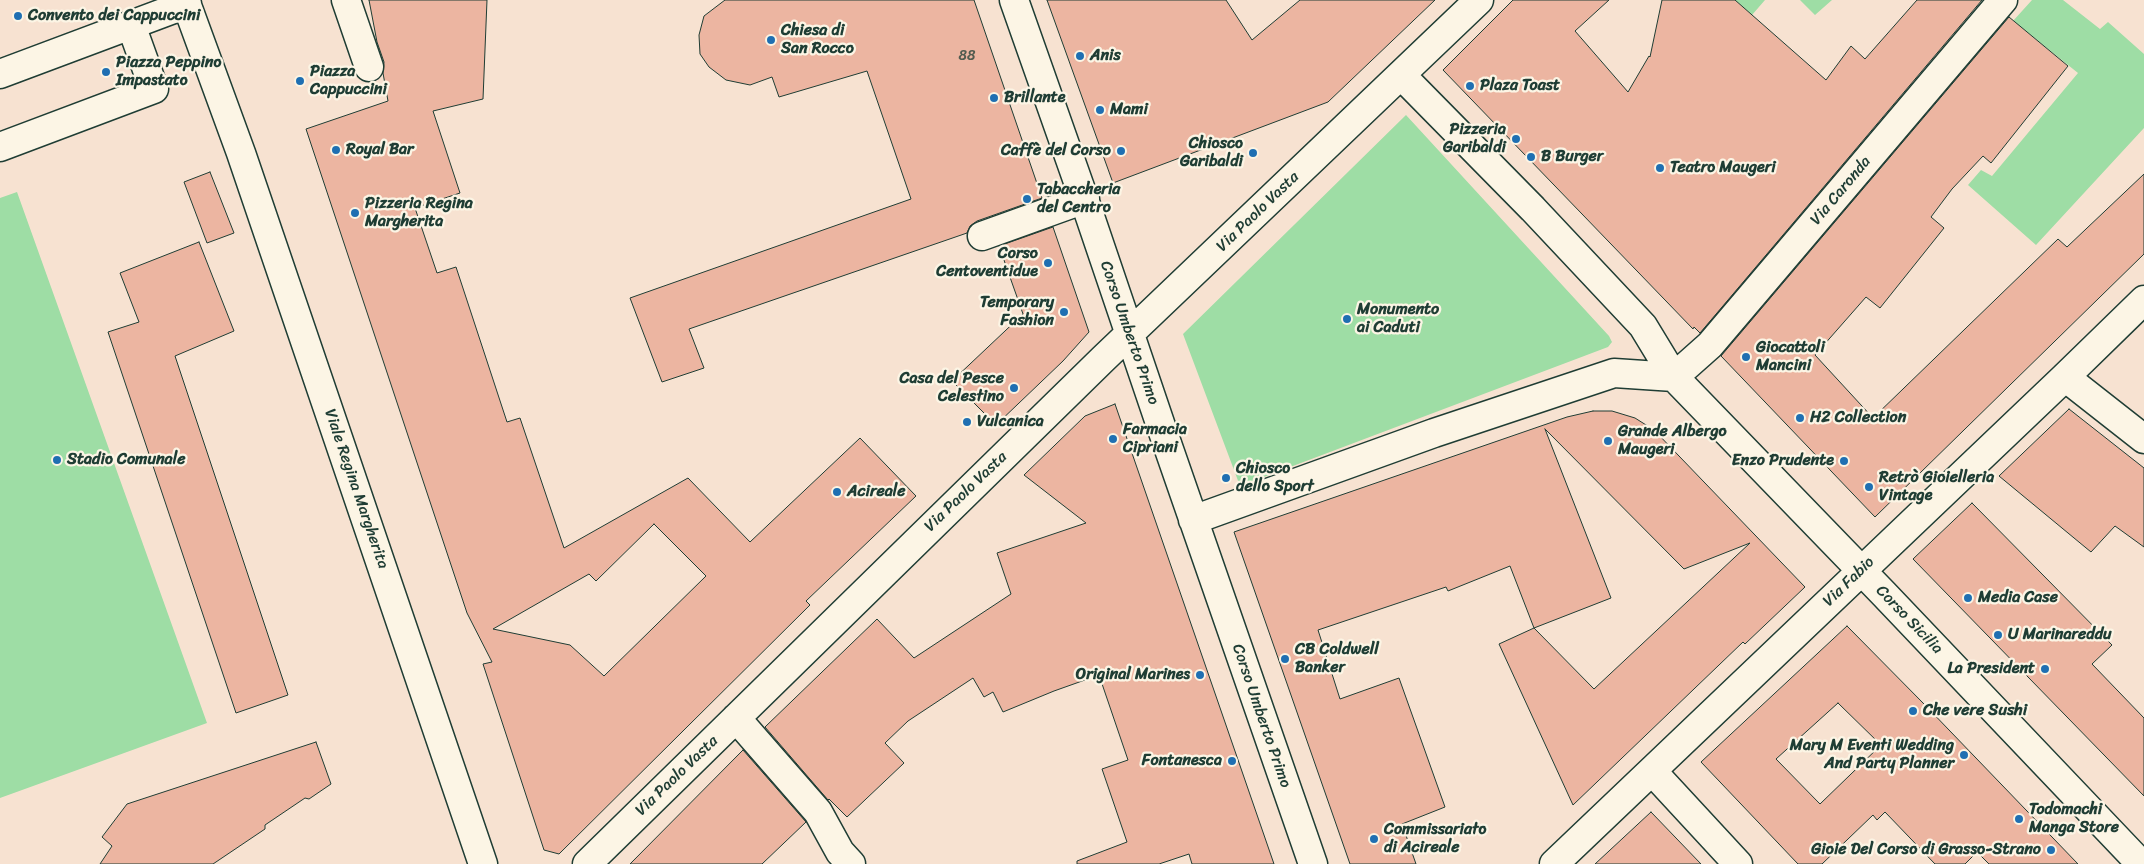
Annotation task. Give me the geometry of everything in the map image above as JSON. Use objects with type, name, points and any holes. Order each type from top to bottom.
[{"type":"street","points":[[346,0],[370,67]]},
{"type":"street","name":"Corso Umberto Primo","points":[[1014,0],[1085,199],[1193,520],[1313,864]]},
{"type":"street","name":"Via Paolo Vasta","points":[[587,864],[1130,334],[1479,0]]},
{"type":"street","name":"Via Caronda","points":[[1674,377],[1710,345],[2003,0]]},
{"type":"street","points":[[0,74],[131,25],[186,2]]},
{"type":"street","name":"Viale Regina Margherita","points":[[186,2],[228,114],[483,864]]},
{"type":"street","points":[[0,147],[154,89],[131,25]]},
{"type":"street","name":"Corso Sicilia","points":[[1401,75],[1533,209],[1643,326],[1674,377],[2141,864]]},
{"type":"street","points":[[982,236],[1085,199]]},
{"type":"street","name":"Via Fabio","points":[[1554,864],[2144,300]]},
{"type":"street","points":[[1193,520],[1434,433],[1614,373],[1674,377]]},
{"type":"street","points":[[2065,377],[2144,439]]},
{"type":"street","points":[[736,718],[818,812],[840,852],[850,864]]},
{"type":"street","points":[[1652,771],[1738,864]]},
{"type":"green space","points":[[1735,0],[1765,0],[1752,15]]},
{"type":"green space","points":[[1800,0],[1832,0],[1815,15]]},
{"type":"green space","points":[[2032,0],[2063,0],[2100,29],[2108,22],[2144,54],[2144,128],[2036,245],[1968,185],[1981,170],[1992,176],[2078,73],[2013,21]]},
{"type":"green space","points":[[1406,115],[1609,336],[1612,342],[1608,347],[1240,486],[1183,334]]},
{"type":"green space","name":"Stadio Comunale","points":[[17,192],[207,723],[0,798],[0,198]]},
{"type":"building","points":[[369,0],[487,0],[483,99],[433,111],[460,193],[415,208],[437,273],[456,267],[507,422],[520,418],[564,548],[688,478],[750,542],[860,438],[916,496],[806,601],[810,605],[559,854],[544,850],[483,664],[492,662],[467,613],[306,129],[388,101],[383,73],[384,62],[377,42]],"holes":[[[654,524],[706,576],[604,676],[570,645],[493,629],[589,574],[596,581]]]},
{"type":"building","points":[[725,0],[974,0],[1042,198],[977,221],[970,226],[967,233],[689,329],[704,368],[662,382],[630,298],[911,199],[867,71],[779,97],[772,77],[750,85],[726,80],[709,67],[700,54],[699,35],[704,16]]},
{"type":"building","points":[[1047,0],[1226,0],[1252,40],[1300,0],[1435,0],[1328,102],[1113,183]]},
{"type":"building","points":[[1513,0],[1609,0],[1575,31],[1628,92],[1650,57],[1662,0],[1735,0],[1826,80],[1851,46],[1865,59],[1917,0],[1982,0],[1700,333],[1694,327],[1693,329],[1443,70]]},
{"type":"building","points":[[2009,17],[2068,66],[1991,163],[1983,156],[1952,189],[1931,217],[1944,228],[1880,308],[1866,297],[1815,355],[1873,418],[2058,239],[2067,247],[2144,174],[2144,254],[1875,517],[1721,356]]},
{"type":"building","points":[[210,172],[234,233],[207,243],[184,182]]},
{"type":"building","points":[[1053,227],[1089,332],[1063,361],[996,425],[952,381],[1023,314],[999,246]]},
{"type":"building","points":[[199,242],[234,331],[175,356],[288,695],[236,713],[108,332],[139,322],[120,273]]},
{"type":"building","points":[[1115,404],[1274,864],[1192,864],[1189,854],[1159,864],[1077,864],[1077,861],[1127,842],[1102,769],[1128,760],[1099,675],[1003,712],[993,692],[984,697],[973,678],[908,721],[885,743],[904,763],[847,817],[828,800],[765,727],[877,619],[914,658],[1011,594],[997,553],[1086,523],[1024,475],[1085,416]]},
{"type":"building","points":[[2069,409],[2144,468],[2144,547],[2115,526],[2091,552],[1999,476]]},
{"type":"building","points":[[1593,411],[1612,411],[1635,418],[1654,430],[1805,587],[1745,644],[1743,642],[1573,805],[1499,644],[1534,628],[1510,566],[1448,591],[1446,587],[1318,630],[1340,699],[1399,678],[1445,807],[1402,824],[1416,864],[1350,864],[1234,532],[1567,417]],"holes":[[[1545,429],[1684,569],[1750,543],[1594,689],[1534,628],[1611,598]]]},
{"type":"building","points":[[1972,503],[2112,645],[2092,664],[2144,718],[2144,796],[1913,559]]},
{"type":"building","points":[[1847,626],[2078,864],[1989,864],[1977,852],[1965,864],[1935,864],[1885,812],[1877,820],[1873,815],[1822,864],[1798,864],[1701,762]],"holes":[[[1838,703],[1881,745],[1820,804],[1776,759]]]},
{"type":"building","points":[[316,742],[331,784],[309,799],[305,798],[265,825],[265,829],[213,864],[100,864],[112,846],[102,837],[127,804]]},
{"type":"building","points":[[743,750],[806,822],[762,864],[630,864]]},
{"type":"building","points":[[1651,812],[1701,864],[1595,864]]},
{"type":"place","name":"Convento dei Cappuccini","points":[[18,16]]},
{"type":"place","name":"Chiesa di San Rocco","points":[[771,40]]},
{"type":"place","name":"Anis","points":[[1080,56]]},
{"type":"place","name":"Piazza Peppino Impastato","points":[[106,72]]},
{"type":"place","name":"Piazza Cappuccini","points":[[300,81]]},
{"type":"place","name":"Plaza Toast","points":[[1470,86]]},
{"type":"place","name":"Brillante","points":[[994,98]]},
{"type":"place","name":"Mami","points":[[1100,110]]},
{"type":"place","name":"Pizzeria Garibaldi","points":[[1516,139]]},
{"type":"place","name":"Royal Bar","points":[[336,150]]},
{"type":"place","name":"Caffè del Corso","points":[[1121,151]]},
{"type":"place","name":"Chiosco Garibaldi","points":[[1253,153]]},
{"type":"place","name":"B Burger","points":[[1531,157]]},
{"type":"place","name":"Teatro Maugeri","points":[[1660,168]]},
{"type":"place","name":"Tabaccheria del Centro","points":[[1027,199]]},
{"type":"place","name":"Pizzeria Regina Margherita","points":[[355,213]]},
{"type":"place","name":"Corso Centoventidue","points":[[1048,263]]},
{"type":"place","name":"Temporary Fashion","points":[[1064,312]]},
{"type":"place","name":"Monumento ai Caduti","points":[[1347,319]]},
{"type":"place","name":"Giocattoli Mancini","points":[[1746,357]]},
{"type":"place","name":"Casa del Pesce Celestino","points":[[1014,388]]},
{"type":"place","name":"H2 Collection","points":[[1800,418]]},
{"type":"place","name":"Vulcanica","points":[[967,422]]},
{"type":"place","name":"Farmacia Cipriani","points":[[1113,439]]},
{"type":"place","name":"Grande Albergo Maugeri","points":[[1608,441]]},
{"type":"place","name":"Stadio Comunale","points":[[57,460]]},
{"type":"place","name":"Enzo Prudente","points":[[1844,461]]},
{"type":"place","name":"Chiosco dello Sport","points":[[1226,478]]},
{"type":"place","name":"Retrò Gioielleria Vintage","points":[[1869,487]]},
{"type":"place","name":"Acireale","points":[[837,492]]},
{"type":"place","name":"Media Case","points":[[1968,598]]},
{"type":"place","name":"U Marinareddu","points":[[1998,635]]},
{"type":"place","name":"CB Coldwell Banker","points":[[1285,659]]},
{"type":"place","name":"La President","points":[[2045,669]]},
{"type":"place","name":"Original Marines","points":[[1200,675]]},
{"type":"place","name":"Che vere Sushi","points":[[1913,711]]},
{"type":"place","name":"Mary M Eventi Wedding And Party Planner","points":[[1964,755]]},
{"type":"place","name":"Fontanesca","points":[[1232,761]]},
{"type":"place","name":"Todomachi Manga Store","points":[[2019,819]]},
{"type":"place","name":"Commissariato di Acireale","points":[[1374,839]]},
{"type":"place","name":"Gioie Del Corso di Grasso-Strano","points":[[2051,850]]}]
